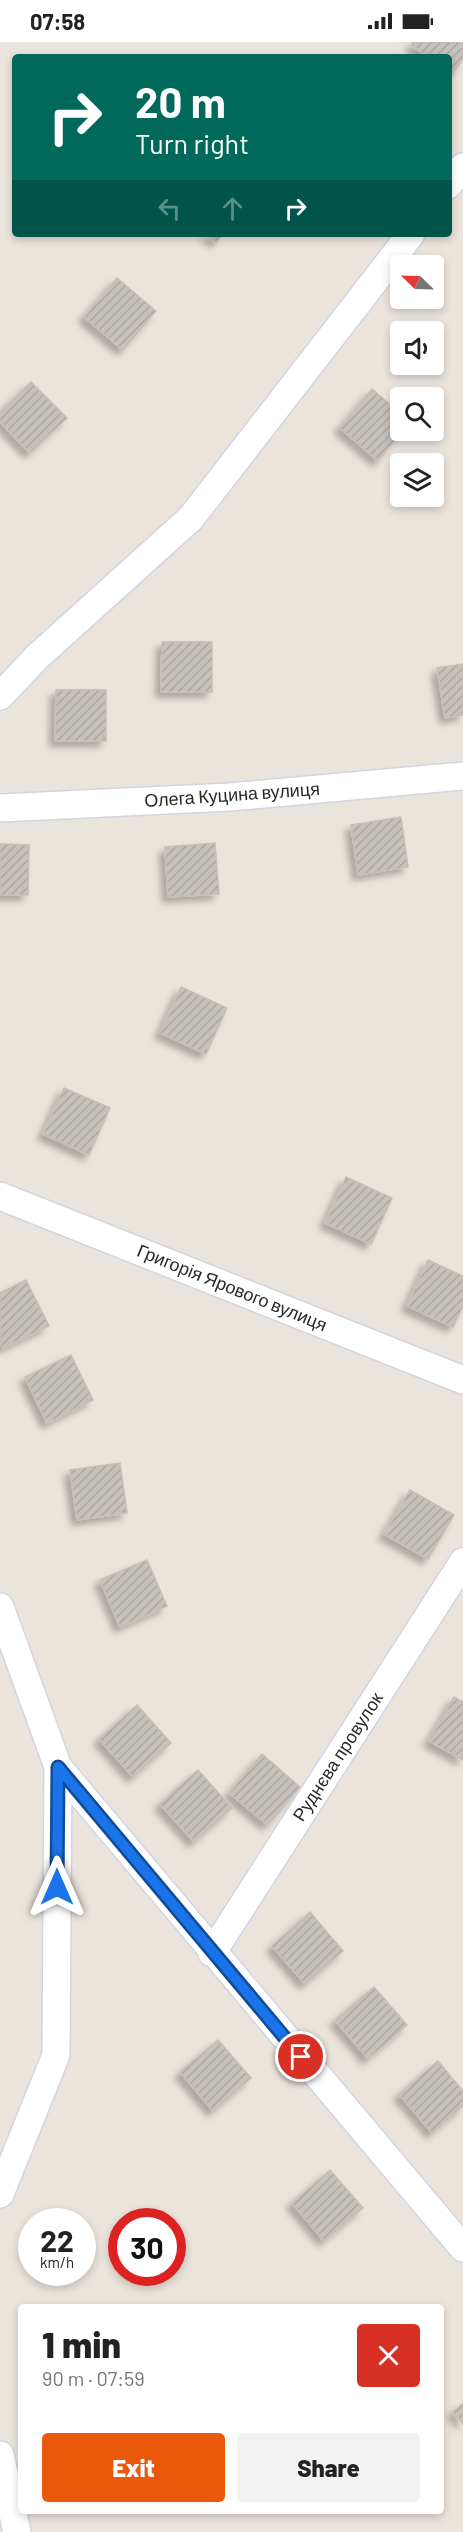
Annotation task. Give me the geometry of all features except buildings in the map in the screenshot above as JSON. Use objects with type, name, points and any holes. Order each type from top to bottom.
[{"type":"street","points":[[452,180],[463,167]]},
{"type":"street","points":[[0,696],[37,657],[191,518],[409,237]]},
{"type":"street","name":"Олега Куцина вулиця","points":[[0,808],[230,798],[463,776]]},
{"type":"street","name":"Григорія Ярового вулиця","points":[[0,1196],[463,1380]]},
{"type":"street","name":"Руднєва провулок","points":[[212,1953],[463,1562]]},
{"type":"street","points":[[0,1607],[58,1767],[212,1953],[463,2248]]},
{"type":"street","points":[[0,2194],[56,2055],[58,1767]]},
{"type":"street","points":[[0,2455],[17,2532]]},
{"type":"route","points":[[57,1887],[58,1767],[301,2057]]}]
